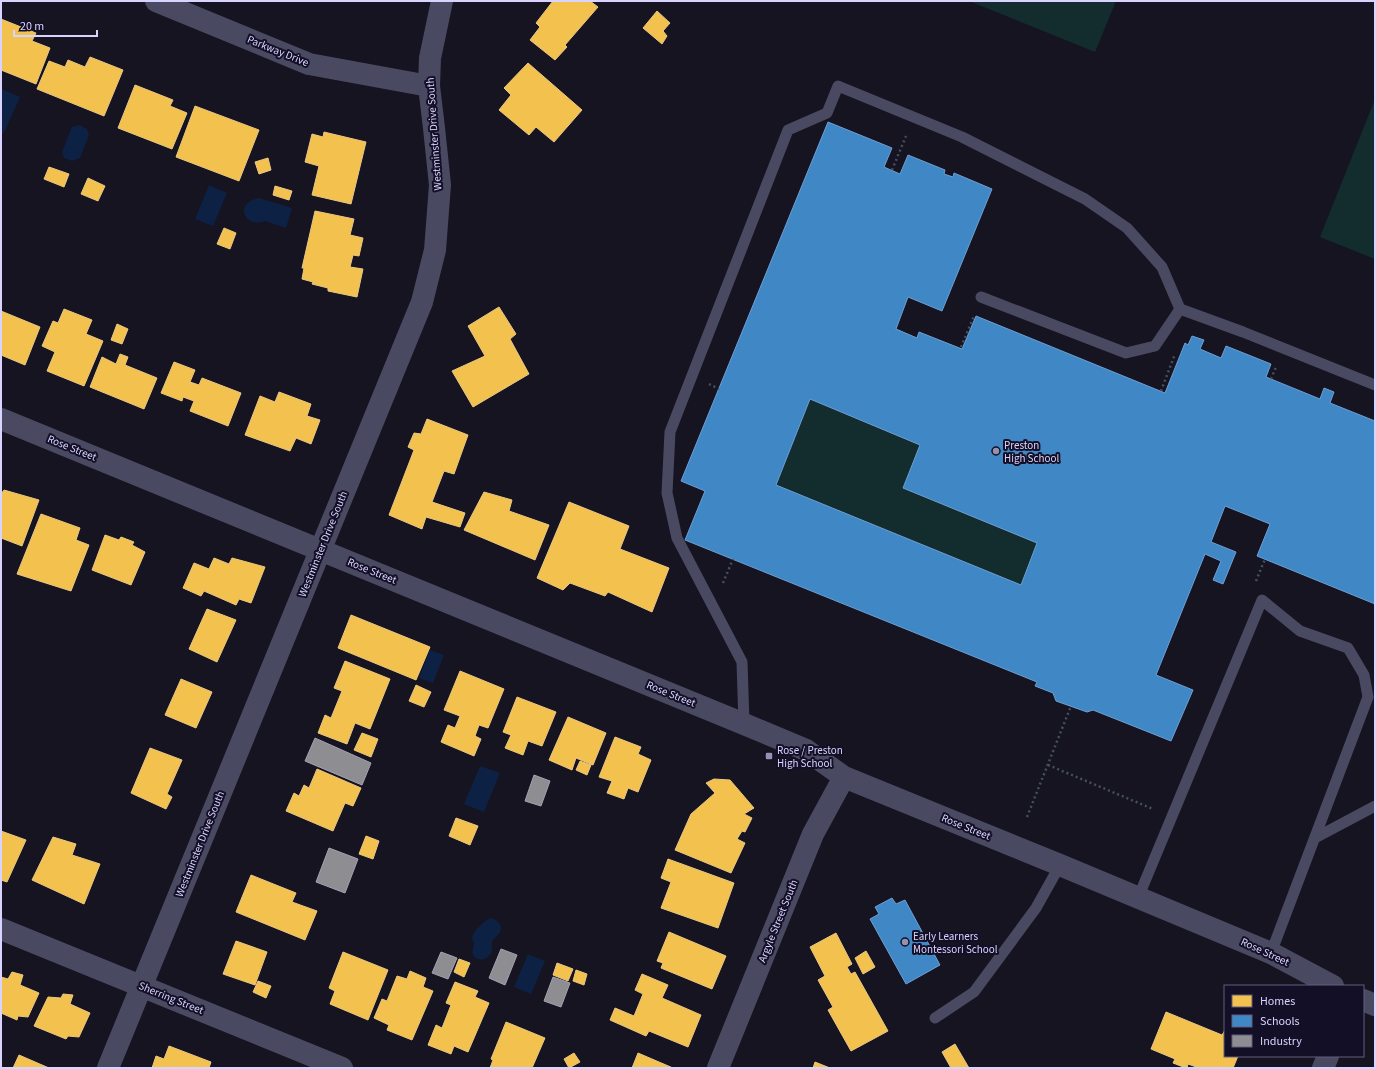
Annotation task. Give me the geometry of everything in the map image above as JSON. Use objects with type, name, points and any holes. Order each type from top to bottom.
[{"type":"street","name":"Parkway Drive","points":[[156,1],[309,64],[429,86]]},
{"type":"street","name":"Westminster Drive South","points":[[108,1068],[422,302],[434,250],[440,185],[429,86],[430,58],[442,1]]},
{"type":"street","name":"Rose Street","points":[[1,419],[806,750],[844,777],[1271,953],[1331,985]]},
{"type":"street","name":"Argyle Street South","points":[[718,1068],[813,834],[844,777]]},
{"type":"street","name":"Sherring Street","points":[[1,929],[342,1068]]},
{"type":"street","points":[[1364,1000],[1375,1005]]},
{"type":"street","points":[[1323,1068],[1328,1057]]},
{"type":"lane","points":[[744,724],[742,662],[677,538],[667,493],[670,432],[788,130],[827,113],[838,86],[962,137],[1085,199],[1127,228],[1162,267],[1180,309],[1243,332],[1375,385]]},
{"type":"lane","points":[[981,297],[1126,353],[1155,346],[1180,309]]},
{"type":"lane","points":[[1138,898],[1262,600],[1300,631],[1348,648],[1364,675],[1368,697],[1271,953]]},
{"type":"lane","points":[[1315,838],[1375,806]]},
{"type":"lane","points":[[935,1018],[974,992],[1036,908],[1060,865]]},
{"type":"path","points":[[892,170],[914,117]]},
{"type":"path","points":[[961,347],[981,297]]},
{"type":"path","points":[[1027,817],[1071,706]]},
{"type":"path","points":[[1048,765],[1172,817]]},
{"type":"green space","points":[[969,1],[1116,1],[1095,52]]},
{"type":"green space","points":[[1375,99],[1375,259],[1320,237]]},
{"type":"green space","points":[[810,399],[920,445],[903,488],[1037,543],[1021,585],[776,485]]},
{"type":"water","points":[[2,89],[20,97],[4,133],[1,132]]},
{"type":"water","points":[[80,125],[87,129],[89,135],[80,158],[72,161],[64,158],[62,152],[72,127]]},
{"type":"water","points":[[209,185],[227,193],[213,226],[195,219]]},
{"type":"water","points":[[259,198],[292,208],[286,228],[265,221],[258,223],[252,222],[248,219],[244,210],[246,205]]},
{"type":"water","points":[[430,650],[444,655],[433,683],[419,678]]},
{"type":"water","points":[[480,766],[500,773],[484,812],[464,804]]},
{"type":"water","points":[[491,918],[499,923],[501,930],[492,941],[492,952],[489,956],[484,959],[478,959],[472,953],[474,944],[472,938],[480,926]]},
{"type":"water","points":[[528,954],[545,961],[531,994],[514,987]]},
{"type":"building: Homes","points":[[553,1],[590,1],[598,7],[565,45],[567,47],[555,60],[530,40],[540,27],[536,23]]},
{"type":"building: Homes","points":[[657,11],[670,23],[663,31],[667,36],[662,44],[643,28]]},
{"type":"building: Homes","points":[[1,19],[36,33],[32,41],[50,48],[36,84],[1,70]]},
{"type":"building: Homes","points":[[90,57],[123,70],[104,116],[37,89],[49,61],[65,67],[68,60],[85,67]]},
{"type":"building: Homes","points":[[528,63],[582,110],[554,142],[536,127],[529,135],[499,110],[511,95],[504,88]]},
{"type":"building: Homes","points":[[135,85],[173,100],[170,106],[187,113],[172,149],[118,128]]},
{"type":"building: Homes","points":[[195,106],[259,130],[239,181],[176,157]]},
{"type":"building: Homes","points":[[324,132],[366,142],[351,204],[312,195],[319,166],[305,162],[312,134],[323,137]]},
{"type":"building: Homes","points":[[268,158],[271,170],[259,174],[255,162]]},
{"type":"building: Homes","points":[[49,167],[69,174],[64,187],[44,179]]},
{"type":"building: Homes","points":[[88,178],[105,186],[98,201],[81,194]]},
{"type":"building: Homes","points":[[275,186],[292,191],[289,200],[273,195]]},
{"type":"building: Homes","points":[[315,211],[354,219],[350,235],[363,238],[359,256],[353,255],[350,267],[363,269],[357,297],[328,291],[328,288],[312,284],[313,282],[302,279],[304,268],[302,268]]},
{"type":"building: Homes","points":[[224,228],[236,233],[230,249],[217,244]]},
{"type":"building: Homes","points":[[499,307],[516,334],[510,339],[529,374],[473,407],[452,371],[485,356],[468,326]]},
{"type":"building: Homes","points":[[64,309],[92,320],[86,334],[103,341],[84,386],[47,371],[55,352],[42,346],[53,321],[58,323]]},
{"type":"building: Homes","points":[[1,311],[40,327],[25,365],[1,355]]},
{"type":"building: Homes","points":[[117,324],[128,329],[122,344],[111,340]]},
{"type":"building: Homes","points":[[120,354],[128,357],[125,365],[157,378],[144,409],[90,387],[102,357],[116,364]]},
{"type":"building: Homes","points":[[174,362],[195,370],[190,382],[199,385],[202,378],[241,393],[228,426],[190,411],[194,401],[183,397],[182,401],[161,393]]},
{"type":"building: Homes","points":[[279,392],[311,404],[307,416],[320,420],[311,444],[296,438],[290,451],[245,435],[260,396],[275,402]]},
{"type":"building: Homes","points":[[427,419],[468,435],[454,474],[444,471],[432,502],[465,513],[460,527],[426,517],[422,529],[389,515],[414,450],[408,447],[414,433],[421,434]]},
{"type":"building: Homes","points":[[4,490],[39,500],[22,546],[1,538],[1,494]]},
{"type":"building: Homes","points":[[484,492],[512,500],[509,511],[549,525],[535,560],[464,530]]},
{"type":"building: Homes","points":[[569,502],[629,526],[620,549],[669,568],[652,612],[608,592],[605,596],[570,583],[563,590],[537,578]]},
{"type":"building: Homes","points":[[41,514],[80,528],[76,540],[89,545],[71,591],[17,574]]},
{"type":"building: Homes","points":[[105,535],[119,540],[121,537],[134,542],[132,545],[145,552],[131,585],[92,570]]},
{"type":"building: Homes","points":[[214,558],[229,564],[232,558],[265,567],[251,603],[239,599],[236,605],[204,591],[201,596],[183,588],[194,563],[209,569]]},
{"type":"building: Homes","points":[[207,609],[236,620],[217,662],[189,649]]},
{"type":"building: Homes","points":[[351,615],[430,647],[416,680],[338,648]]},
{"type":"building: Homes","points":[[345,661],[390,679],[370,729],[355,723],[347,744],[318,733],[325,715],[331,718],[342,691],[334,688]]},
{"type":"building: Homes","points":[[460,671],[504,689],[488,728],[479,725],[475,736],[481,739],[474,756],[441,742],[448,725],[455,728],[460,716],[444,710]]},
{"type":"building: Homes","points":[[181,679],[212,692],[196,728],[165,715]]},
{"type":"building: Homes","points":[[416,685],[431,692],[424,707],[409,701]]},
{"type":"building: Homes","points":[[517,697],[556,712],[542,746],[528,741],[523,755],[505,748],[511,735],[503,732]]},
{"type":"building: Homes","points":[[568,717],[606,733],[593,765],[576,758],[572,770],[549,760]]},
{"type":"building: Homes","points":[[362,733],[378,739],[371,757],[354,750]]},
{"type":"building: Homes","points":[[615,737],[641,747],[638,754],[651,760],[638,792],[628,788],[624,799],[607,793],[612,781],[599,777]]},
{"type":"building: Homes","points":[[150,748],[182,760],[167,794],[172,797],[166,809],[131,793]]},
{"type":"building: Homes","points":[[580,761],[591,765],[587,775],[576,770]]},
{"type":"building: Homes","points":[[317,769],[361,788],[353,806],[345,803],[333,831],[286,811],[294,793],[299,796],[304,785],[309,788]]},
{"type":"building: Homes","points":[[714,779],[730,780],[754,808],[744,814],[752,818],[745,832],[742,831],[737,839],[745,843],[731,873],[675,850],[691,814],[715,793],[706,783]]},
{"type":"building: Homes","points":[[456,818],[478,826],[470,845],[449,836]]},
{"type":"building: Homes","points":[[1,831],[26,840],[7,882],[1,880]]},
{"type":"building: Homes","points":[[366,836],[379,841],[373,859],[359,854]]},
{"type":"building: Homes","points":[[53,837],[76,844],[72,855],[100,864],[84,904],[32,880]]},
{"type":"building: Homes","points":[[668,859],[734,883],[718,928],[661,908],[671,882],[661,878]]},
{"type":"building: Homes","points":[[251,875],[296,893],[292,902],[317,911],[305,940],[236,912]]},
{"type":"building: Homes","points":[[669,932],[726,956],[712,989],[661,968],[663,963],[657,961]]},
{"type":"building: Homes","points":[[836,933],[852,964],[847,967],[851,974],[855,972],[888,1031],[851,1051],[828,1010],[833,1007],[818,980],[825,976],[810,947]]},
{"type":"building: Homes","points":[[236,941],[267,952],[255,985],[223,974]]},
{"type":"building: Homes","points":[[866,951],[875,967],[863,974],[855,958]]},
{"type":"building: Homes","points":[[343,952],[388,970],[368,1020],[330,1004],[335,991],[329,988]]},
{"type":"building: Homes","points":[[459,959],[470,963],[464,977],[454,972]]},
{"type":"building: Homes","points":[[557,963],[573,969],[568,981],[553,975]]},
{"type":"building: Homes","points":[[576,970],[587,974],[584,985],[573,981]]},
{"type":"building: Homes","points":[[410,971],[426,978],[423,987],[433,991],[412,1040],[387,1030],[389,1025],[374,1018],[382,999],[387,1001],[397,976],[407,979]]},
{"type":"building: Homes","points":[[12,972],[23,975],[20,985],[39,993],[28,1017],[18,1016],[17,1020],[1,1013],[1,977],[8,979]]},
{"type":"building: Homes","points":[[642,974],[668,985],[662,998],[701,1015],[688,1047],[649,1031],[646,1036],[610,1020],[615,1008],[634,1016],[643,994],[635,990]]},
{"type":"building: Homes","points":[[258,981],[271,986],[266,998],[253,992]]},
{"type":"building: Homes","points":[[455,982],[478,991],[475,997],[489,1003],[468,1052],[454,1046],[451,1054],[428,1045],[436,1025],[442,1028],[451,1005],[446,1003]]},
{"type":"building: Homes","points":[[63,994],[73,995],[70,1004],[90,1013],[79,1037],[68,1036],[66,1039],[34,1026],[48,997],[61,998]]},
{"type":"building: Homes","points":[[1166,1012],[1222,1035],[1224,1032],[1224,1057],[1238,1057],[1233,1068],[1199,1068],[1188,1064],[1186,1068],[1173,1063],[1175,1059],[1151,1049]]},
{"type":"building: Homes","points":[[506,1022],[545,1038],[532,1068],[490,1068],[493,1060],[491,1059]]},
{"type":"building: Homes","points":[[955,1044],[969,1068],[951,1068],[942,1052]]},
{"type":"building: Homes","points":[[169,1046],[211,1062],[209,1068],[152,1068],[156,1056],[164,1059]]},
{"type":"building: Homes","points":[[574,1053],[580,1062],[569,1068],[564,1059]]},
{"type":"building: Homes","points":[[638,1053],[673,1068],[632,1068]]},
{"type":"building: Homes","points":[[19,1055],[49,1068],[13,1068]]},
{"type":"building: Homes","points":[[815,1062],[830,1068],[813,1068]]},
{"type":"building: Schools","points":[[828,122],[892,148],[884,167],[900,174],[908,155],[945,170],[944,174],[953,177],[954,173],[992,189],[942,311],[908,297],[896,329],[917,338],[919,332],[962,349],[976,316],[1165,393],[1185,343],[1188,345],[1192,336],[1204,340],[1200,349],[1221,358],[1226,346],[1271,364],[1266,377],[1320,399],[1324,388],[1334,392],[1330,403],[1375,421],[1375,604],[1257,556],[1270,524],[1225,506],[1211,542],[1236,552],[1223,584],[1213,580],[1221,561],[1205,554],[1156,675],[1193,690],[1171,741],[1093,710],[1087,712],[1056,701],[1053,693],[1035,686],[1037,682],[685,540],[705,491],[681,481]],"holes":[[[810,399],[920,445],[903,488],[1037,543],[1021,585],[776,485]]]},
{"type":"building: Schools","name":"Early Learners Montessori School","points":[[892,898],[896,904],[905,900],[940,965],[906,984],[870,919],[879,914],[875,907]]},
{"type":"building: Industry","points":[[315,738],[371,763],[362,785],[305,761]]},
{"type":"building: Industry","points":[[534,775],[550,781],[541,806],[525,801]]},
{"type":"building: Industry","points":[[329,848],[358,859],[345,893],[316,882]]},
{"type":"building: Industry","points":[[501,949],[517,955],[505,985],[489,978]]},
{"type":"building: Industry","points":[[441,952],[457,958],[448,979],[432,973]]},
{"type":"building: Industry","points":[[553,977],[570,983],[561,1007],[544,1001]]},
{"type":"place","name":"Preston High School","points":[[996,451]]},
{"type":"place","name":"Rose / Preston High School","points":[[769,756]]},
{"type":"place","name":"Early Learners Montessori School","points":[[905,942]]}]
